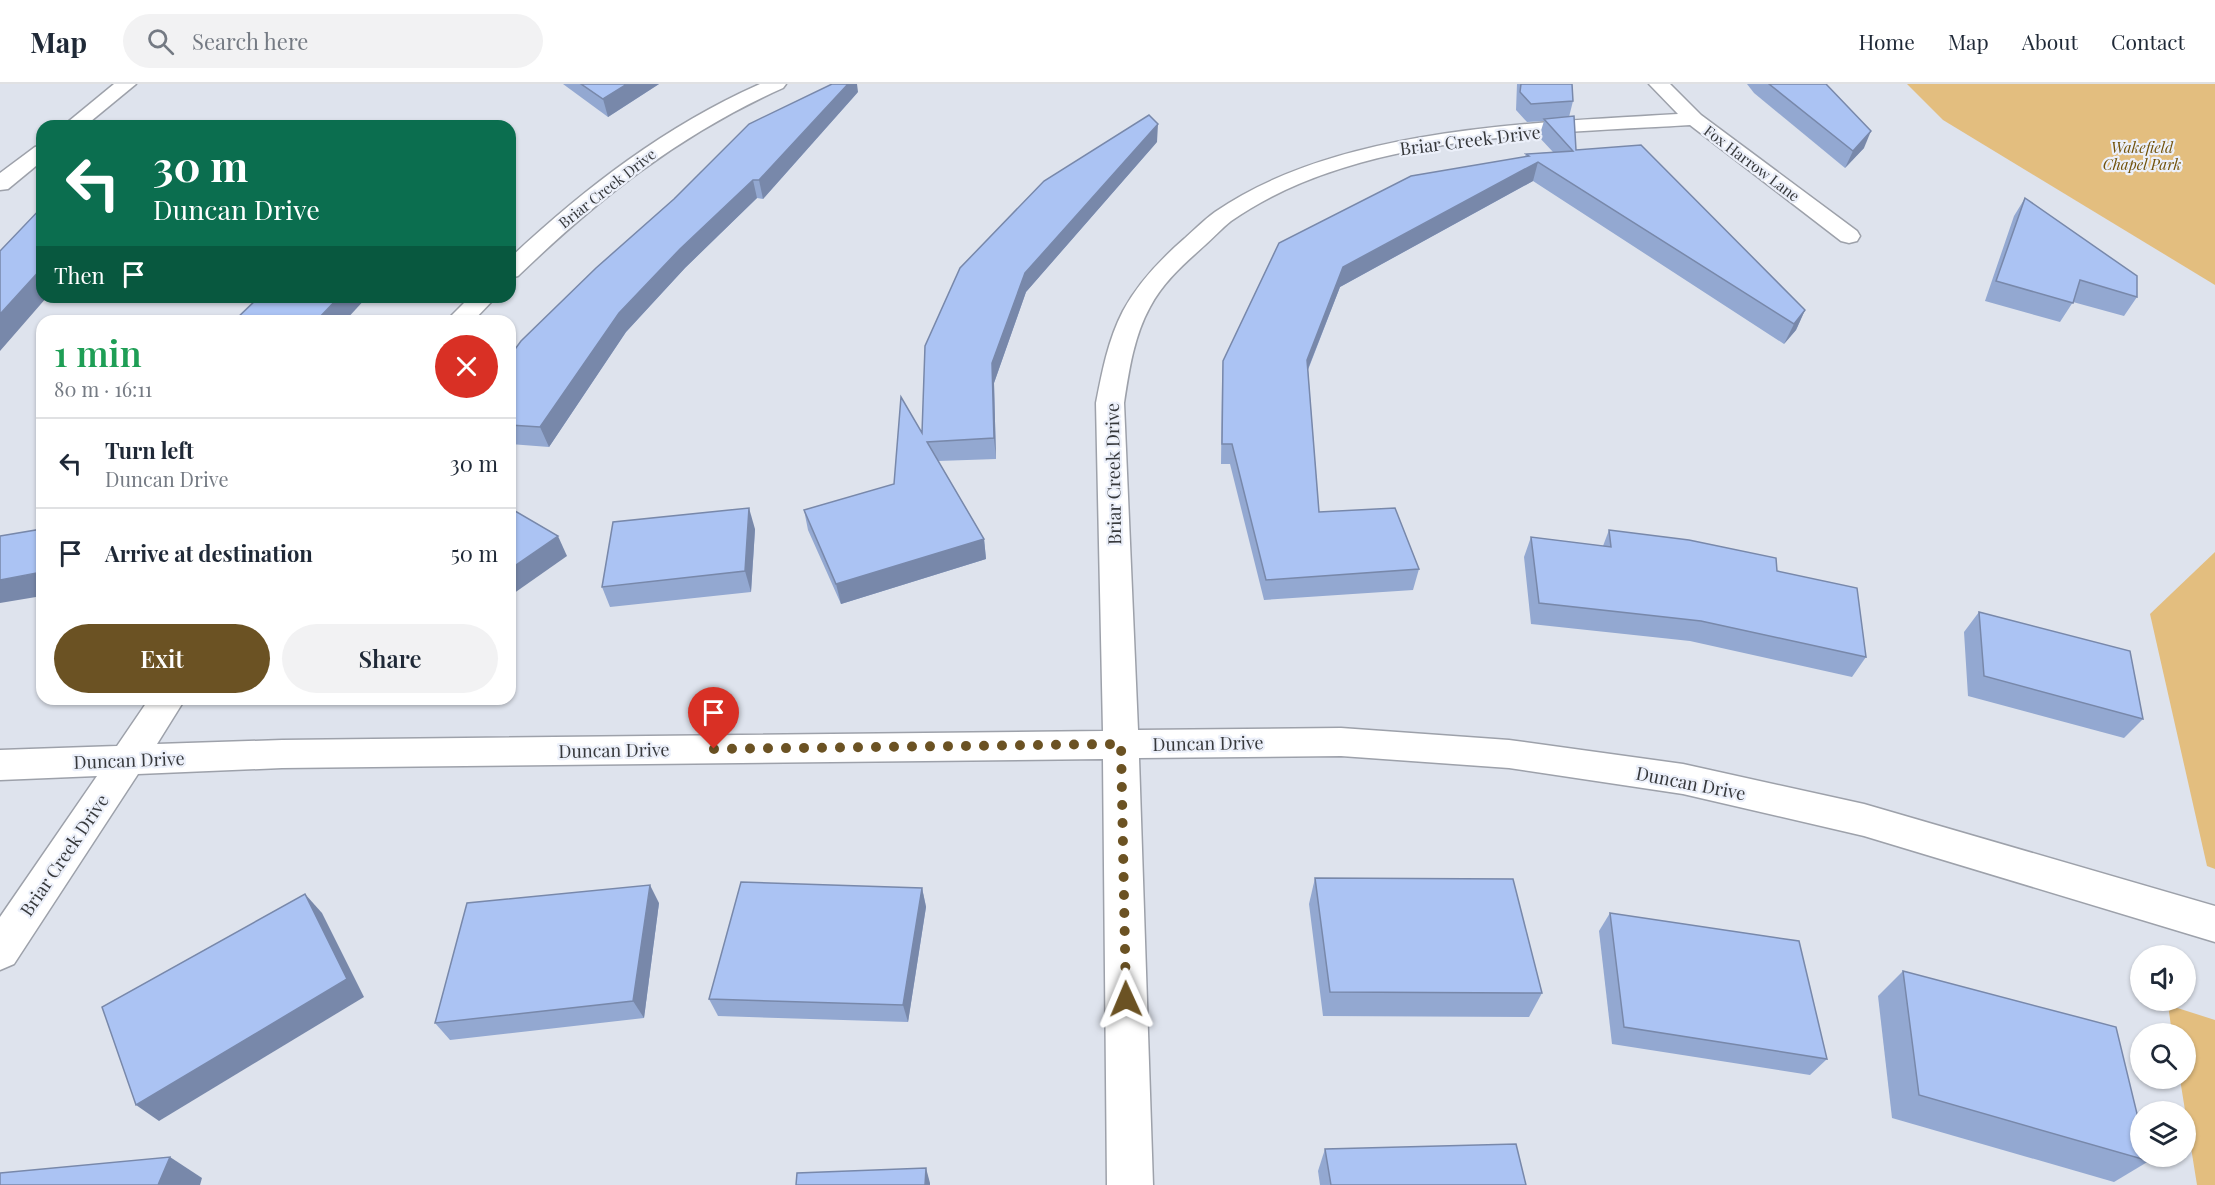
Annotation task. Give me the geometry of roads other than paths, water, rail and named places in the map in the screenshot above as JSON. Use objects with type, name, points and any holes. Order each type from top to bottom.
[{"type":"street","points":[[81,120],[126,84]]},
{"type":"street","name":"Briar Creek Drive","points":[[516,265],[549,234],[632,165],[714,114],[776,84]]},
{"type":"street","name":"Fox Harrow Lane","points":[[1659,84],[1694,119],[1849,236]]},
{"type":"street","name":"Briar Creek Drive","points":[[1130,1185],[1121,744],[1110,403],[1118,355],[1134,314],[1157,278],[1186,246],[1218,220],[1258,196],[1305,175],[1358,158],[1414,145],[1468,137],[1694,119]]},
{"type":"street","points":[[0,159],[36,155]]},
{"type":"street","points":[[0,184],[36,156]]},
{"type":"street","points":[[465,315],[478,303]]},
{"type":"street","name":"Briar Creek Drive","points":[[0,951],[164,705]]},
{"type":"street","name":"Duncan Drive","points":[[0,765],[282,754],[1341,742],[1509,753],[1683,779],[1864,820],[2215,924]]},
{"type":"park label","name":"Wakefield Chapel Park","points":[[2142,156]]}]
